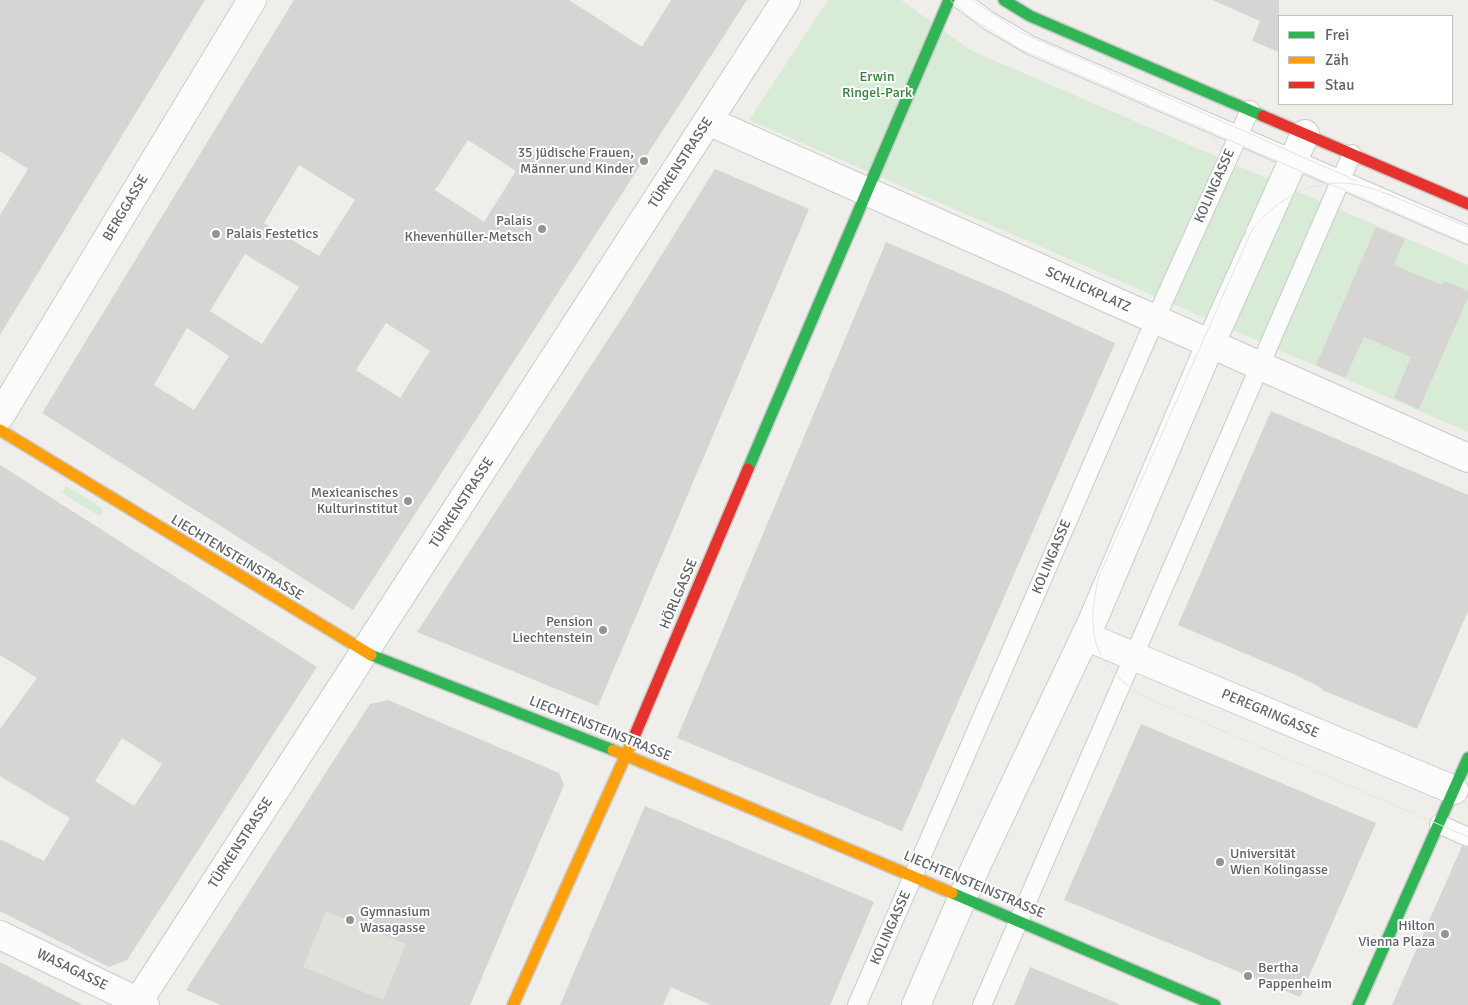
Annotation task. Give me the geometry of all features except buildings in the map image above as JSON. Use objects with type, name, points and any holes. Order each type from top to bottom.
[{"type":"street","name":"BERGGASSE","points":[[0,416],[252,0]]},
{"type":"street","name":"TÜRKENSTRASSE","points":[[140,1004],[786,0]]},
{"type":"street","points":[[867,192],[949,0]]},
{"type":"street","points":[[1004,0],[1030,16],[1468,204]]},
{"type":"street","name":"SCHLICKPLATZ","points":[[708,121],[1468,458]]},
{"type":"street","points":[[916,1005],[962,897],[1085,636],[1210,345],[1305,134]]},
{"type":"street","name":"HÖRLGASSE","points":[[513,1005],[626,755],[867,192]]},
{"type":"street","name":"LIECHTENSTEINSTRASSE","points":[[0,430],[366,654],[626,755],[1216,1005]]},
{"type":"street","name":"PEREGRINGASSE","points":[[1085,636],[1461,793]]},
{"type":"street","points":[[1358,1005],[1439,824],[1461,793],[1468,758]]},
{"type":"street","name":"WASAGASSE","points":[[0,935],[140,1004]]},
{"type":"lane","points":[[961,0],[988,21],[1030,45],[1293,161],[1468,235]]},
{"type":"lane","name":"KOLINGASSE","points":[[857,1005],[1155,320],[1250,110]]},
{"type":"lane","points":[[982,1005],[1352,154]]},
{"type":"lane","points":[[1439,824],[1468,837]]},
{"type":"shaded area","name":"Gymnasium Wasagasse","points":[[283,842],[500,934],[470,1005],[221,1005],[186,990]]},
{"type":"green space","name":"Erwin Ringel-Park","points":[[828,0],[901,0],[972,51],[1468,265],[1468,432],[749,120]]},
{"type":"green space","points":[[66,486],[101,507],[103,511],[99,516],[62,493]]},
{"type":"tram line","points":[[950,0],[971,18],[1020,49],[1468,244]]},
{"type":"tram line","points":[[972,0],[1020,32],[1357,181]]},
{"type":"tram line","points":[[1210,136],[1229,157],[1241,182],[1247,209],[1245,237]]},
{"type":"tram line","points":[[1394,196],[1353,184],[1324,184],[1296,193],[1284,200],[1272,209],[1252,230],[1099,576],[1093,615],[1094,632],[1104,661],[1115,674],[1147,698],[1468,837]]},
{"type":"tram line","points":[[1387,194],[1468,227]]},
{"type":"traffic: fast","points":[[748,469],[949,0]]},
{"type":"traffic: fast","points":[[1004,0],[1030,16],[1263,116]]},
{"type":"traffic: fast","points":[[371,655],[613,750]]},
{"type":"traffic: fast","points":[[1358,1005],[1468,758]]},
{"type":"traffic: fast","points":[[952,893],[1215,1005]]},
{"type":"traffic: slow","points":[[0,430],[371,655]]},
{"type":"traffic: slow","points":[[513,1005],[634,737]]},
{"type":"traffic: slow","points":[[613,750],[952,893]]},
{"type":"traffic: jam","points":[[1263,116],[1468,204]]},
{"type":"traffic: jam","points":[[634,737],[748,469]]},
{"type":"place","name":"35 jüdische Frauen, Männer und Kinder","points":[[644,161]]},
{"type":"place","name":"Palais Khevenhüller-Metsch","points":[[542,229]]},
{"type":"place","name":"Palais Festetics","points":[[216,234]]},
{"type":"place","name":"Mexicanisches Kulturinstitut","points":[[408,501]]},
{"type":"place","name":"Pension Liechtenstein","points":[[603,630]]},
{"type":"place","name":"Universität Wien Kolingasse","points":[[1220,862]]},
{"type":"place","name":"Gymnasium Wasagasse","points":[[350,920]]},
{"type":"place","name":"Hilton Vienna Plaza","points":[[1445,934]]},
{"type":"place","name":"Bertha Pappenheim","points":[[1248,976]]}]
